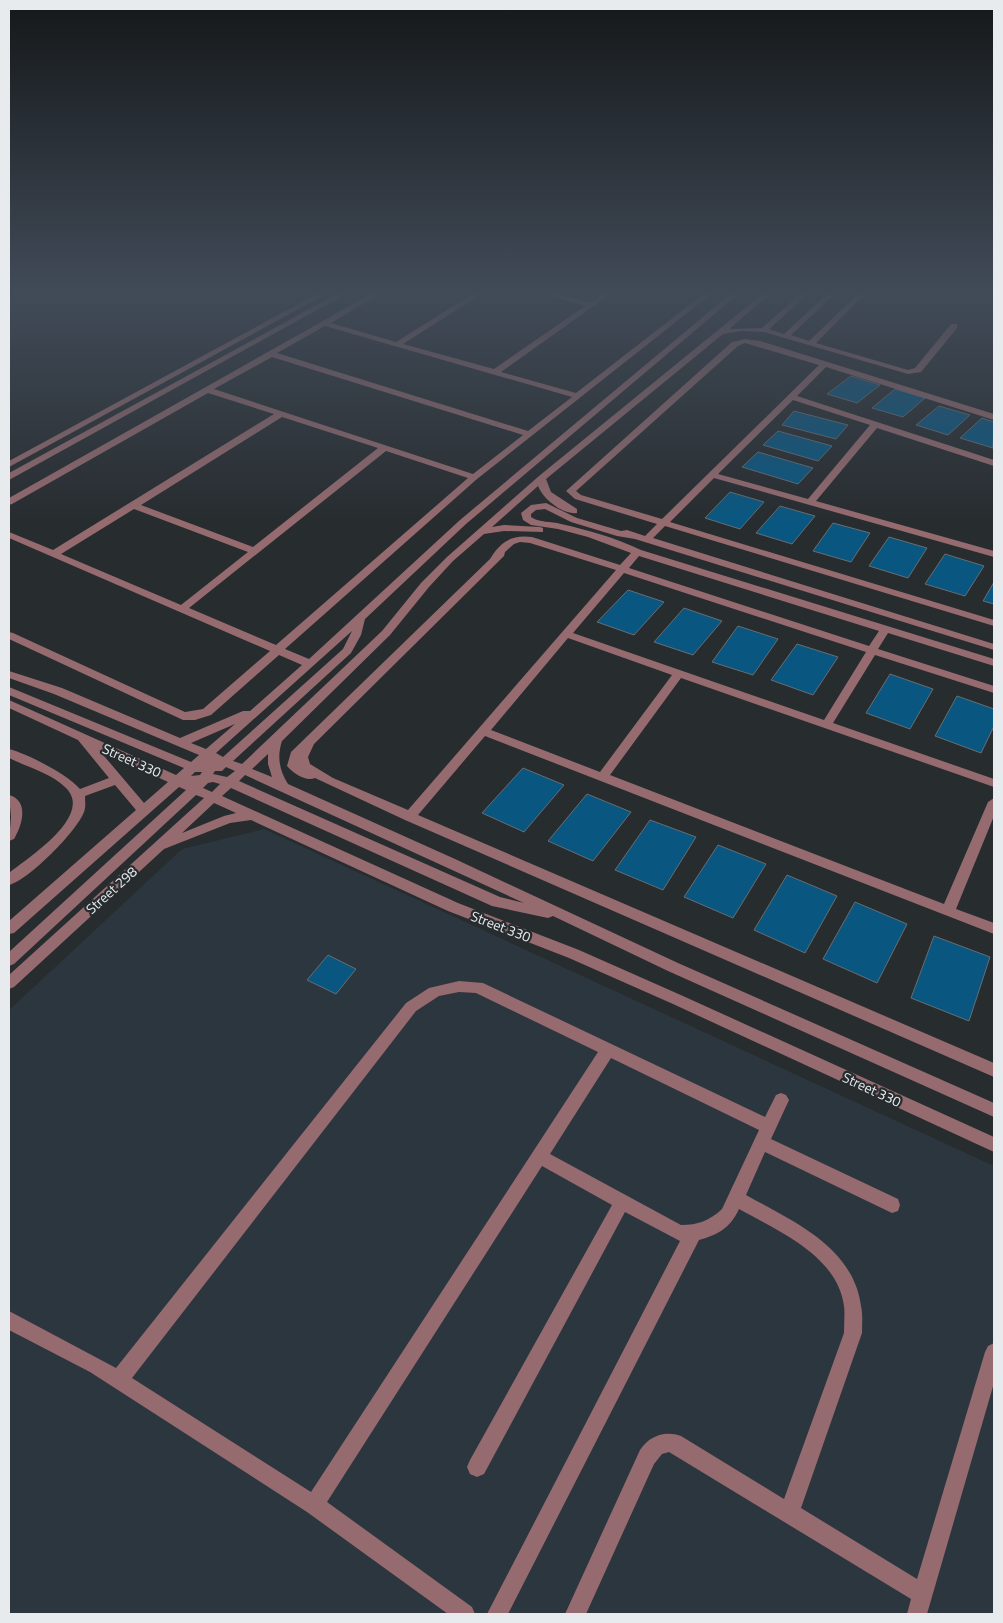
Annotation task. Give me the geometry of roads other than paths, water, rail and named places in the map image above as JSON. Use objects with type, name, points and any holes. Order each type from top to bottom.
[{"type":"street","points":[[9,464],[181,371]]},
{"type":"street","points":[[9,477],[203,371]]},
{"type":"street","points":[[9,502],[242,371]]},
{"type":"street","points":[[326,371],[529,434]]},
{"type":"street","points":[[491,371],[578,396]]},
{"type":"street","points":[[9,635],[189,716],[201,715],[212,710],[474,477],[610,371]]},
{"type":"street","points":[[9,929],[310,664],[463,522],[644,371]]},
{"type":"street","name":"Street 298","points":[[9,983],[277,739],[386,634],[438,571],[542,478],[641,395],[673,371]]},
{"type":"street","points":[[705,371],[571,489],[572,494],[994,622]]},
{"type":"street","points":[[646,540],[818,371]]},
{"type":"street","points":[[846,371],[994,417]]},
{"type":"street","points":[[897,371],[914,371]]},
{"type":"street","points":[[208,390],[474,477]]},
{"type":"street","points":[[792,397],[994,463]]},
{"type":"street","points":[[54,554],[281,414]]},
{"type":"street","points":[[810,502],[876,424]]},
{"type":"street","points":[[182,609],[384,448]]},
{"type":"street","points":[[712,475],[994,554]]},
{"type":"street","points":[[542,478],[541,482],[545,492],[561,504],[592,520],[634,536],[994,647]]},
{"type":"street","points":[[133,505],[254,552]]},
{"type":"street","points":[[634,536],[620,534],[574,520],[546,506],[534,507],[525,515],[527,520],[533,523],[562,526],[620,544],[636,552]]},
{"type":"street","points":[[481,532],[504,528],[532,529],[576,536],[636,552],[994,663]]},
{"type":"street","points":[[9,535],[310,664]]},
{"type":"street","points":[[994,690],[550,547],[522,543],[508,548],[496,559],[295,755],[293,766],[311,777],[329,781],[994,1070]]},
{"type":"street","points":[[409,816],[636,552]]},
{"type":"street","points":[[9,960],[347,651],[356,635],[360,619]]},
{"type":"street","points":[[826,724],[885,628]]},
{"type":"street","points":[[566,634],[994,783]]},
{"type":"street","points":[[602,777],[679,673]]},
{"type":"street","points":[[9,674],[58,691],[207,755],[213,772],[213,796]]},
{"type":"street","points":[[9,691],[192,769],[213,772],[230,782],[497,902],[562,915]]},
{"type":"street","name":"Street 330","points":[[9,704],[453,907],[574,954],[994,1144]]},
{"type":"street","points":[[180,743],[259,709]]},
{"type":"street","points":[[483,731],[994,929]]},
{"type":"street","points":[[82,738],[143,812]]},
{"type":"street","points":[[277,739],[273,752],[273,764],[284,787]]},
{"type":"street","points":[[9,753],[69,784],[78,794],[80,807],[72,827],[9,880]]},
{"type":"street","points":[[178,781],[213,772],[242,770],[284,787],[673,967],[994,1110]]},
{"type":"street","points":[[78,794],[117,780]]},
{"type":"street","points":[[9,799],[16,807],[17,813],[15,827],[9,836]]},
{"type":"street","points":[[948,911],[994,802]]},
{"type":"street","points":[[156,848],[228,819],[252,815]]},
{"type":"street","points":[[118,1381],[412,1007],[420,999],[442,988],[478,987],[769,1127]]},
{"type":"street","points":[[314,1505],[608,1050]]},
{"type":"street","points":[[539,1156],[679,1233],[694,1234],[707,1231],[719,1224],[728,1215],[781,1100]]},
{"type":"street","points":[[762,1143],[892,1205]]},
{"type":"street","points":[[735,1198],[822,1248],[842,1273],[853,1303],[853,1334],[789,1513]]},
{"type":"street","points":[[477,1467],[622,1202]]},
{"type":"street","points":[[497,1614],[694,1234]]},
{"type":"street","points":[[9,1320],[57,1344],[314,1505],[465,1614]]},
{"type":"street","points":[[917,1614],[994,1352]]},
{"type":"street","points":[[575,1614],[647,1457],[657,1444],[674,1443],[923,1594]]}]
